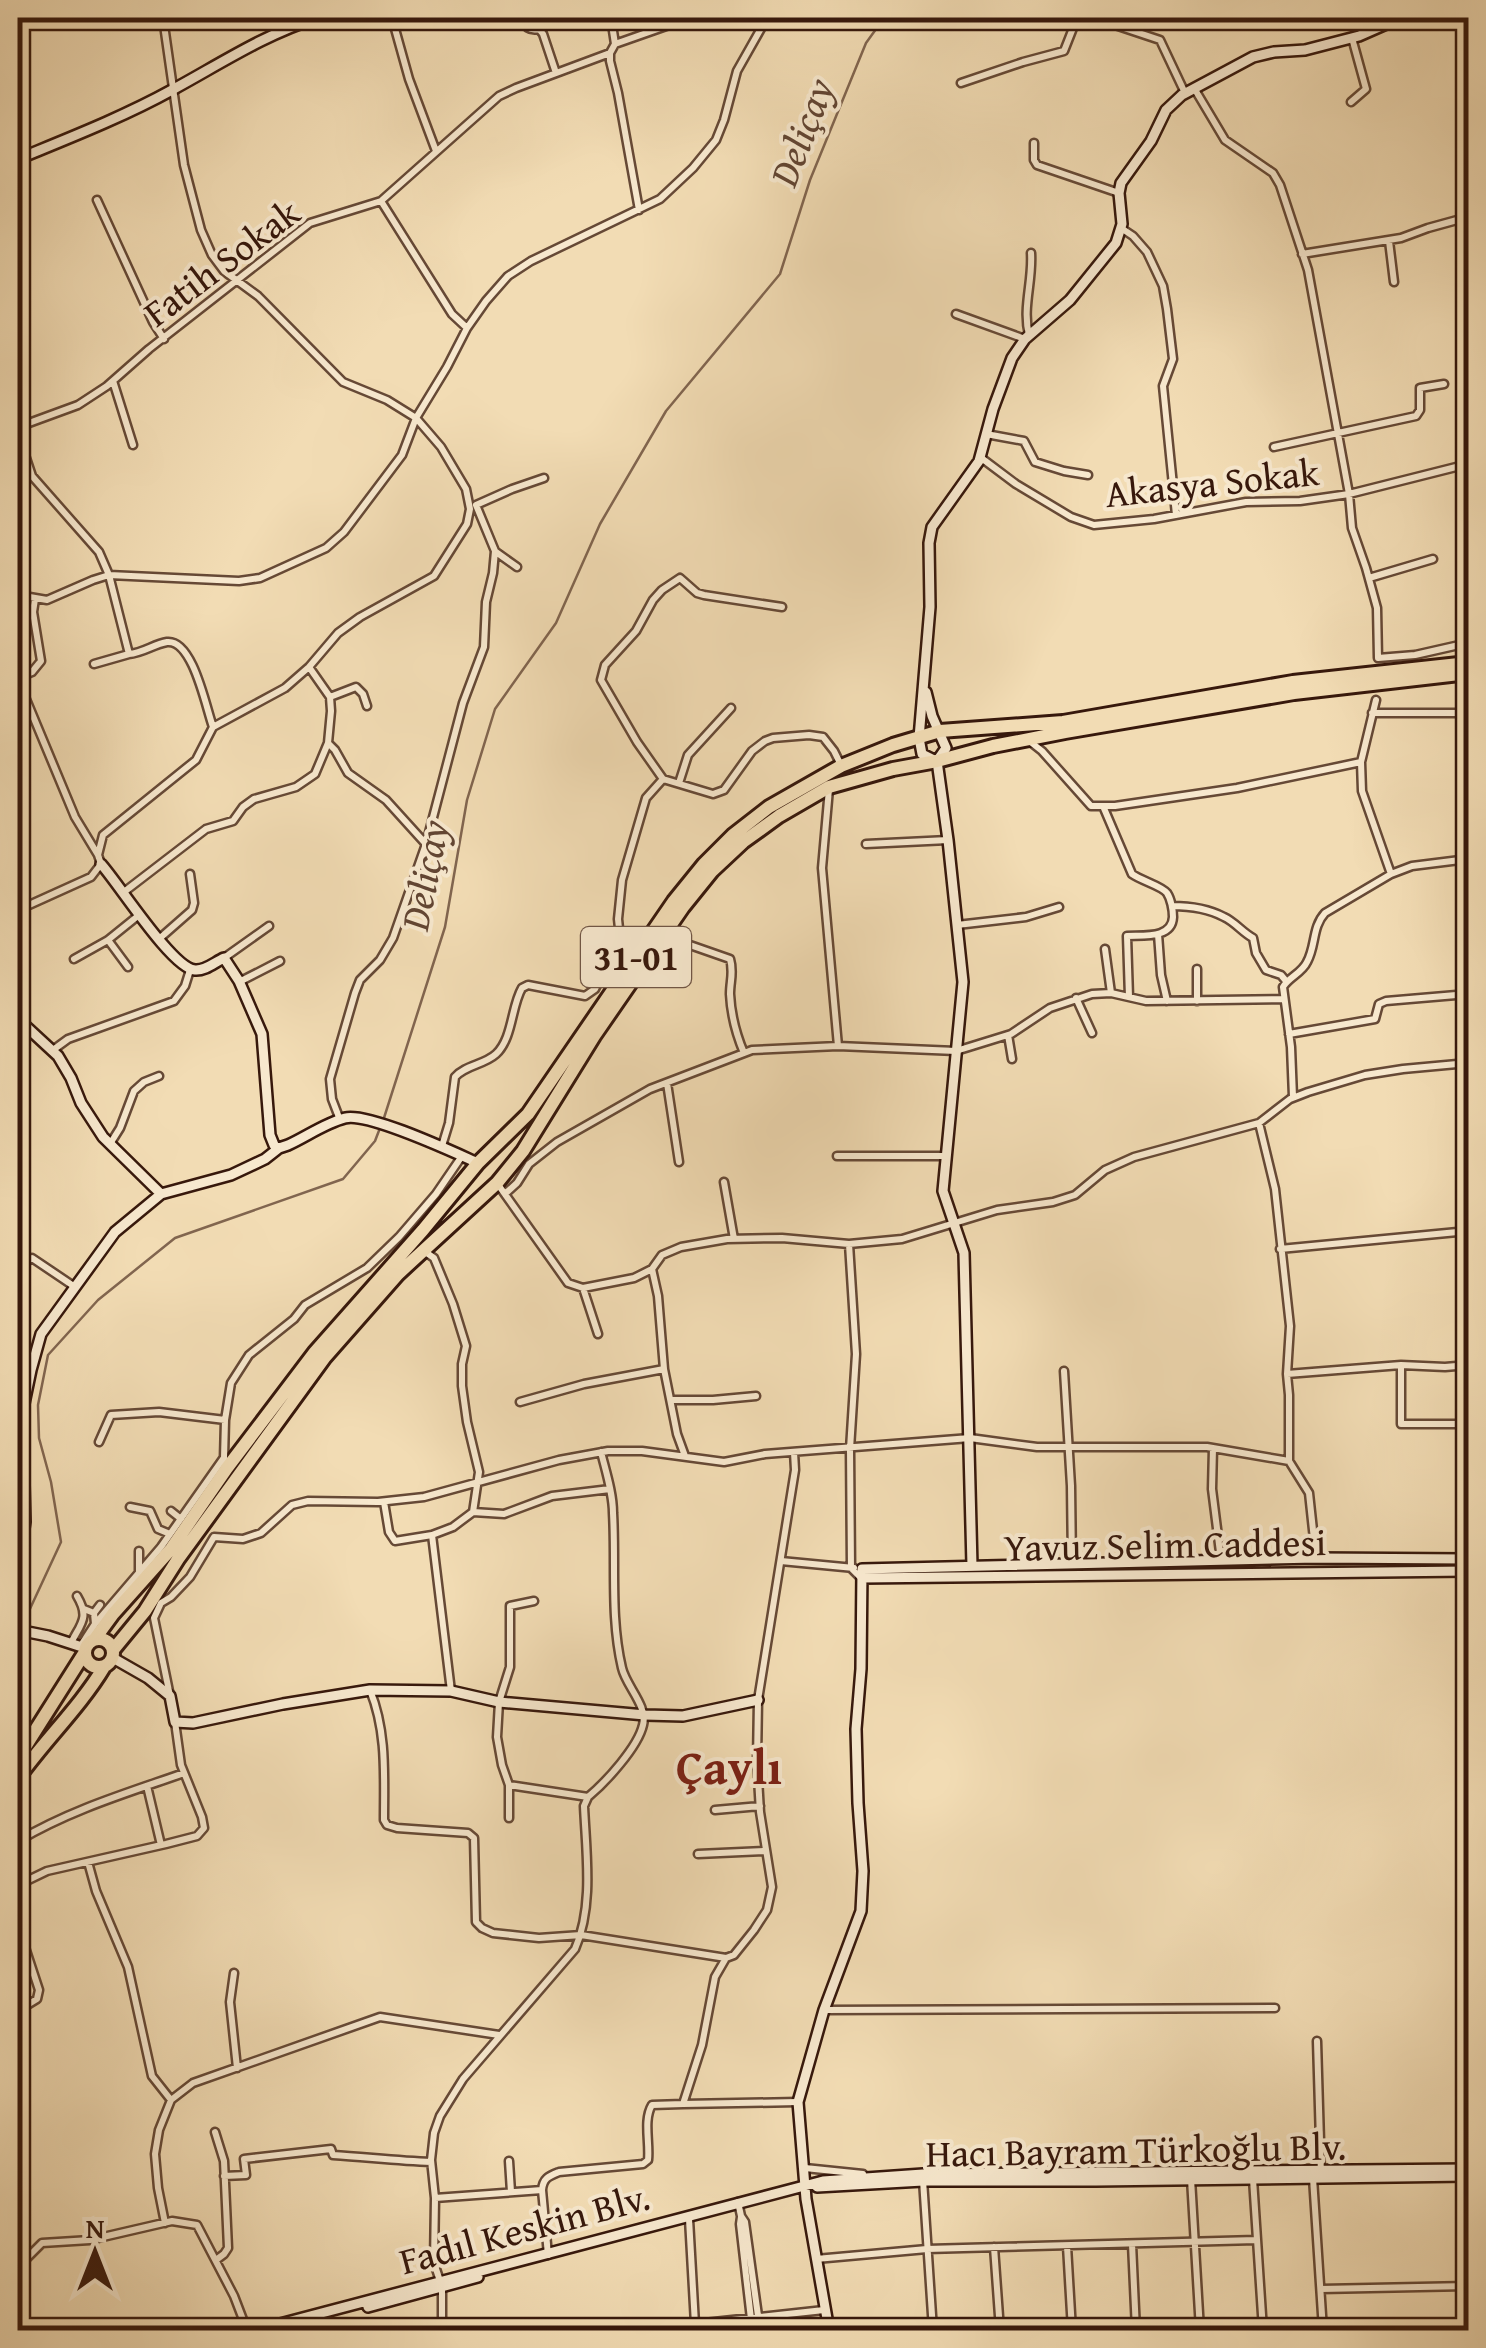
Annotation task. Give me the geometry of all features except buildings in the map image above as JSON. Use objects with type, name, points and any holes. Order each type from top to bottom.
[{"type":"highway","name":"31-01","points":[[18,1778],[78,1704],[145,1612],[178,1558],[325,1357],[422,1250],[499,1185],[669,928],[712,871],[743,842],[778,816],[829,787],[894,769],[1027,739],[1419,673],[1468,660]]},
{"type":"highway","name":"31-01","points":[[18,1758],[83,1646],[171,1549],[226,1463],[315,1352],[478,1164],[528,1114],[704,864],[733,834],[769,806],[841,766],[940,732],[1063,722],[1292,682],[1419,673],[1468,676]]},
{"type":"highway","points":[[478,1164],[499,1185]]},
{"type":"highway","points":[[478,1164],[499,1185]]},
{"type":"highway","points":[[106,1640],[110,1658],[96,1668],[89,1664],[83,1646],[106,1640]]},
{"type":"street","points":[[163,18],[184,165],[201,230],[212,255],[224,271],[258,296],[342,382],[387,400],[416,418],[442,447],[495,551],[517,567]]},
{"type":"street","points":[[18,159],[172,90],[256,42],[317,18]]},
{"type":"street","points":[[392,18],[409,79],[436,150]]},
{"type":"street","points":[[521,18],[527,28],[540,29],[556,72]]},
{"type":"street","points":[[611,18],[616,44]]},
{"type":"street","points":[[639,210],[610,53],[616,44],[689,18]]},
{"type":"street","points":[[18,595],[47,600],[109,575],[238,581],[260,578],[326,548],[344,532],[402,455],[416,418],[486,301],[508,276],[531,261],[660,199],[693,168],[716,140],[737,72],[764,24],[772,18]]},
{"type":"street","points":[[962,84],[1064,51],[1078,18]]},
{"type":"street","points":[[1106,18],[1109,23],[1160,40],[1190,91],[1226,140],[1273,173],[1280,185],[1308,270],[1352,528],[1377,608],[1378,658],[1415,655],[1468,643]]},
{"type":"street","points":[[937,761],[922,754],[919,738],[930,606],[928,544],[932,528],[980,457],[1012,358],[1027,338],[1070,300],[1116,243],[1121,228],[1121,183],[1151,141],[1166,110],[1190,91],[1253,57],[1352,38],[1400,18]]},
{"type":"street","points":[[1350,102],[1366,88],[1352,38]]},
{"type":"street","name":"Fatih Sokak","points":[[18,431],[78,405],[113,381],[310,222],[381,201],[499,96],[610,53]]},
{"type":"street","points":[[1034,143],[1037,165],[1119,193]]},
{"type":"street","points":[[97,200],[164,339]]},
{"type":"street","points":[[381,201],[452,314],[467,328]]},
{"type":"street","points":[[1302,254],[1389,240],[1468,216]]},
{"type":"street","points":[[1121,228],[1146,252],[1163,286],[1173,360],[1163,386],[1176,515]]},
{"type":"street","points":[[1389,240],[1394,282]]},
{"type":"street","points":[[1027,338],[1030,252]]},
{"type":"street","points":[[956,314],[1027,338]]},
{"type":"street","points":[[113,381],[133,445]]},
{"type":"street","points":[[1274,447],[1416,416],[1420,410],[1420,388],[1444,384]]},
{"type":"street","points":[[18,431],[32,476],[100,552],[130,654]]},
{"type":"street","points":[[986,434],[1024,442],[1034,462],[1088,475]]},
{"type":"street","name":"Akasya Sokak","points":[[980,457],[1071,517],[1094,524],[1246,502],[1300,501],[1348,494],[1468,464]]},
{"type":"street","points":[[473,506],[544,478]]},
{"type":"street","points":[[18,910],[91,878],[100,859],[102,835],[196,760],[212,727],[285,688],[338,633],[434,576],[468,524],[473,506]]},
{"type":"street","points":[[340,1120],[330,1079],[360,980],[380,960],[393,938],[426,844],[463,703],[484,647],[486,602],[495,551]]},
{"type":"street","points":[[1369,578],[1433,559]]},
{"type":"street","points":[[782,607],[704,596],[680,578],[653,600],[636,631],[605,665],[601,680],[663,779],[714,794],[724,790],[752,751],[765,741],[809,735],[823,736],[841,766]]},
{"type":"street","points":[[35,599],[33,612],[40,661],[32,672],[18,679],[75,817],[139,915],[190,970],[202,970],[224,958],[269,926]]},
{"type":"street","points":[[94,664],[173,642],[182,647],[194,667],[212,727]]},
{"type":"street","points":[[124,892],[206,828],[233,821],[254,799],[296,787],[315,774],[328,743],[331,710],[330,697],[309,667]]},
{"type":"street","points":[[924,684],[946,748],[937,761],[962,982],[943,1191],[964,1253],[972,1566]]},
{"type":"street","points":[[330,697],[356,687],[367,706]]},
{"type":"street","points":[[1376,700],[1361,762],[1362,791],[1390,874]]},
{"type":"street","points":[[678,783],[688,755],[731,708]]},
{"type":"street","points":[[1372,713],[1468,713]]},
{"type":"street","points":[[1027,739],[1091,806],[1237,788],[1361,762]]},
{"type":"street","points":[[328,743],[348,773],[386,800],[426,844]]},
{"type":"street","points":[[442,1146],[455,1077],[496,1054],[522,988],[585,996],[596,989],[620,938],[622,880],[646,798],[663,779]]},
{"type":"street","points":[[829,787],[822,868],[838,1046]]},
{"type":"street","points":[[1103,806],[1132,874],[1164,890],[1172,906],[1170,929],[1158,934],[1127,936],[1129,997]]},
{"type":"street","points":[[866,844],[948,840]]},
{"type":"street","points":[[1293,1098],[1283,1000],[1286,982],[1308,962],[1318,922],[1325,913],[1390,874],[1412,866],[1468,859]]},
{"type":"street","points":[[159,939],[192,910],[190,874]]},
{"type":"street","points":[[956,925],[1026,917],[1059,906]]},
{"type":"street","points":[[1172,906],[1208,911],[1230,920],[1252,938],[1266,970],[1286,982]]},
{"type":"street","points":[[74,959],[108,940],[139,915]]},
{"type":"street","points":[[669,928],[687,944],[730,959],[734,1027],[744,1054]]},
{"type":"street","points":[[1158,934],[1167,1001]]},
{"type":"street","points":[[620,938],[634,937],[646,943]]},
{"type":"street","points":[[108,940],[128,967]]},
{"type":"street","points":[[1106,949],[1111,993]]},
{"type":"street","points":[[224,958],[240,982],[262,1034],[270,1135],[279,1148]]},
{"type":"street","points":[[240,982],[280,961]]},
{"type":"street","points":[[1197,1001],[1198,969]]},
{"type":"street","points":[[52,1050],[68,1039],[174,1001],[190,970]]},
{"type":"street","points":[[499,1185],[517,1184],[529,1164],[558,1142],[650,1090],[752,1050],[838,1046],[956,1051],[1008,1035],[1050,1008],[1092,994],[1167,1001],[1283,1000]]},
{"type":"street","points":[[1288,1034],[1374,1019],[1379,1004],[1386,1001],[1468,994]]},
{"type":"street","points":[[1076,998],[1092,1033]]},
{"type":"street","points":[[18,1019],[52,1050],[72,1078],[81,1103],[103,1137],[161,1194]]},
{"type":"street","points":[[1008,1035],[1012,1060]]},
{"type":"street","points":[[499,1185],[568,1283],[583,1288],[634,1278],[681,1247],[734,1239],[782,1238],[849,1244],[902,1239],[998,1210],[1054,1202],[1075,1194],[1105,1170],[1134,1157],[1259,1123],[1293,1098],[1365,1075],[1468,1064]]},
{"type":"street","points":[[110,1144],[134,1091],[159,1076]]},
{"type":"street","points":[[667,1083],[679,1162]]},
{"type":"street","points":[[18,1567],[25,1507],[22,1413],[30,1370],[41,1334],[115,1232],[161,1194],[230,1175],[347,1117],[406,1133],[478,1164]]},
{"type":"street","points":[[1259,1123],[1275,1189],[1290,1326],[1289,1461],[1309,1493],[1317,1572]]},
{"type":"street","points":[[83,1646],[95,1624],[226,1463],[225,1420],[231,1382],[249,1355],[305,1306],[367,1268],[411,1223],[462,1156]]},
{"type":"street","points":[[836,1156],[946,1156]]},
{"type":"street","points":[[724,1182],[734,1239]]},
{"type":"street","points":[[1280,1248],[1468,1231]]},
{"type":"street","points":[[829,2330],[806,2186],[798,2102],[824,2010],[861,1910],[863,1871],[856,1729],[860,1670],[858,1572],[850,1449],[856,1354],[849,1244]]},
{"type":"street","points":[[422,1250],[434,1258],[466,1346],[462,1386],[478,1472],[473,1512]]},
{"type":"street","points":[[18,1266],[32,1258],[75,1286]]},
{"type":"street","points":[[652,1269],[664,1369],[685,1456]]},
{"type":"street","points":[[583,1288],[598,1334]]},
{"type":"street","points":[[1287,1374],[1401,1365],[1468,1365]]},
{"type":"street","points":[[1401,1365],[1401,1424],[1468,1424]]},
{"type":"street","points":[[520,1402],[584,1384],[664,1369]]},
{"type":"street","points":[[1064,1371],[1072,1564]]},
{"type":"street","points":[[672,1400],[756,1396]]},
{"type":"street","points":[[99,1442],[112,1416],[159,1412],[225,1420]]},
{"type":"street","points":[[18,1885],[47,1871],[196,1836],[204,1828],[181,1765],[154,1618],[161,1603],[190,1577],[214,1537],[244,1539],[261,1533],[292,1504],[424,1497],[601,1452],[642,1451],[724,1462],[765,1454],[970,1438],[1037,1447],[1212,1448],[1289,1461]]},
{"type":"street","points":[[1212,1448],[1212,1489],[1221,1560]]},
{"type":"street","points":[[442,2330],[441,2284],[434,2264],[434,2133],[463,2079],[574,1949],[581,1935],[588,1880],[584,1806],[633,1749],[643,1728],[645,1715],[622,1673],[613,1566],[614,1510],[601,1452]]},
{"type":"street","points":[[682,2104],[702,2045],[715,1977],[726,1958],[734,1954],[768,1910],[772,1887],[760,1806],[758,1700],[795,1470],[794,1452]]},
{"type":"street","points":[[1468,1470],[1468,1559]]},
{"type":"street","points":[[384,1502],[389,1532],[396,1541],[432,1536],[473,1512],[504,1514],[552,1496],[610,1489]]},
{"type":"street","points":[[130,1506],[150,1511],[158,1529],[170,1534]]},
{"type":"street","points":[[171,1512],[181,1519]]},
{"type":"street","points":[[432,1536],[450,1691]]},
{"type":"street","points":[[139,1551],[139,1571]]},
{"type":"street","name":"Yavuz Selim Caddesi","points":[[858,1572],[1221,1560],[1468,1559]]},
{"type":"street","points":[[781,1561],[858,1572]]},
{"type":"street","points":[[132,1562],[139,1571]]},
{"type":"street","name":"Yavuz Selim Caddesi","points":[[858,1572],[1468,1571]]},
{"type":"street","points":[[77,1596],[84,1608],[83,1646]]},
{"type":"street","points":[[509,1818],[510,1785],[497,1737],[499,1702],[510,1667],[510,1606],[534,1601]]},
{"type":"street","points":[[95,1624],[94,1613],[100,1604]]},
{"type":"street","points":[[84,1608],[94,1613]]},
{"type":"street","points":[[18,1630],[83,1646]]},
{"type":"street","points":[[110,1658],[148,1678],[170,1696]]},
{"type":"street","points":[[175,1722],[192,1723],[370,1690],[450,1691],[499,1702],[683,1716],[758,1700]]},
{"type":"street","points":[[370,1690],[379,1713],[384,1752],[384,1820],[396,1828],[468,1833],[474,1838],[476,1922],[482,1928],[539,1938],[581,1935],[726,1958]]},
{"type":"street","points":[[18,1840],[47,1824],[184,1773]]},
{"type":"street","points":[[510,1785],[588,1797]]},
{"type":"street","points":[[147,1786],[161,1845]]},
{"type":"street","points":[[715,1810],[760,1806]]},
{"type":"street","points":[[698,1854],[766,1851]]},
{"type":"street","points":[[88,1862],[128,1967],[152,2076],[172,2100]]},
{"type":"street","points":[[18,1926],[38,1990],[37,1999],[19,2010]]},
{"type":"street","points":[[234,1973],[230,2002],[237,2068]]},
{"type":"street","points":[[824,2010],[1275,2008]]},
{"type":"street","points":[[165,2223],[155,2154],[159,2130],[172,2100],[193,2084],[380,2018],[499,2035]]},
{"type":"street","points":[[1318,2041],[1323,2330]]},
{"type":"street","points":[[548,2254],[542,2183],[559,2172],[643,2164],[648,2160],[648,2112],[652,2105],[798,2102]]},
{"type":"street","points":[[215,2132],[224,2162],[228,2248],[216,2260]]},
{"type":"street","points":[[224,2176],[246,2175],[244,2159],[331,2150],[333,2155],[431,2162]]},
{"type":"street","points":[[509,2161],[511,2192]]},
{"type":"street","points":[[805,2168],[884,2176]]},
{"type":"street","name":"Hacı Bayram Türkoğlu Blv.","points":[[806,2186],[923,2177],[1468,2172]]},
{"type":"street","name":"Hacı Bayram Türkoğlu Blv.","points":[[806,2186],[842,2178],[884,2176],[1191,2180],[1319,2175]]},
{"type":"street","points":[[920,2330],[932,2330],[923,2177]]},
{"type":"street","points":[[1252,2179],[1263,2330]]},
{"type":"street","points":[[1191,2180],[1200,2330]]},
{"type":"street","name":"Fadıl Keskin Blv.","points":[[548,2254],[740,2208],[806,2186]]},
{"type":"street","points":[[435,2198],[542,2190]]},
{"type":"street","points":[[740,2208],[746,2222],[755,2319],[760,2330]]},
{"type":"street","name":"Fadıl Keskin Blv.","points":[[278,2330],[548,2254],[740,2208]]},
{"type":"street","points":[[689,2219],[692,2327],[824,2310]]},
{"type":"street","points":[[18,2267],[42,2244],[90,2240],[165,2223],[196,2225],[234,2296],[247,2330]]},
{"type":"street","points":[[816,2259],[927,2248],[1256,2240]]},
{"type":"street","points":[[1132,2244],[1136,2330]]},
{"type":"street","points":[[994,2246],[1000,2330]]},
{"type":"street","points":[[1067,2246],[1072,2330]]},
{"type":"street","name":"Fadıl Keskin Blv.","points":[[256,2330],[441,2284]]},
{"type":"street","points":[[1321,2289],[1468,2286]]},
{"type":"waterway","name":"Deliçay","points":[[383,1121],[445,927],[467,800],[495,709],[556,623],[600,524],[666,411],[780,274],[810,180],[866,43],[884,18]]},
{"type":"waterway","name":"Deliçay","points":[[22,1626],[61,1542],[39,1438],[38,1405],[48,1355],[98,1300],[175,1238],[343,1179],[375,1141],[380,1128]]},
{"type":"waterway","name":"Deliçay","points":[[18,1650],[21,1634]]},
{"type":"district","name":"Çaylı","points":[[729,1766]]}]
